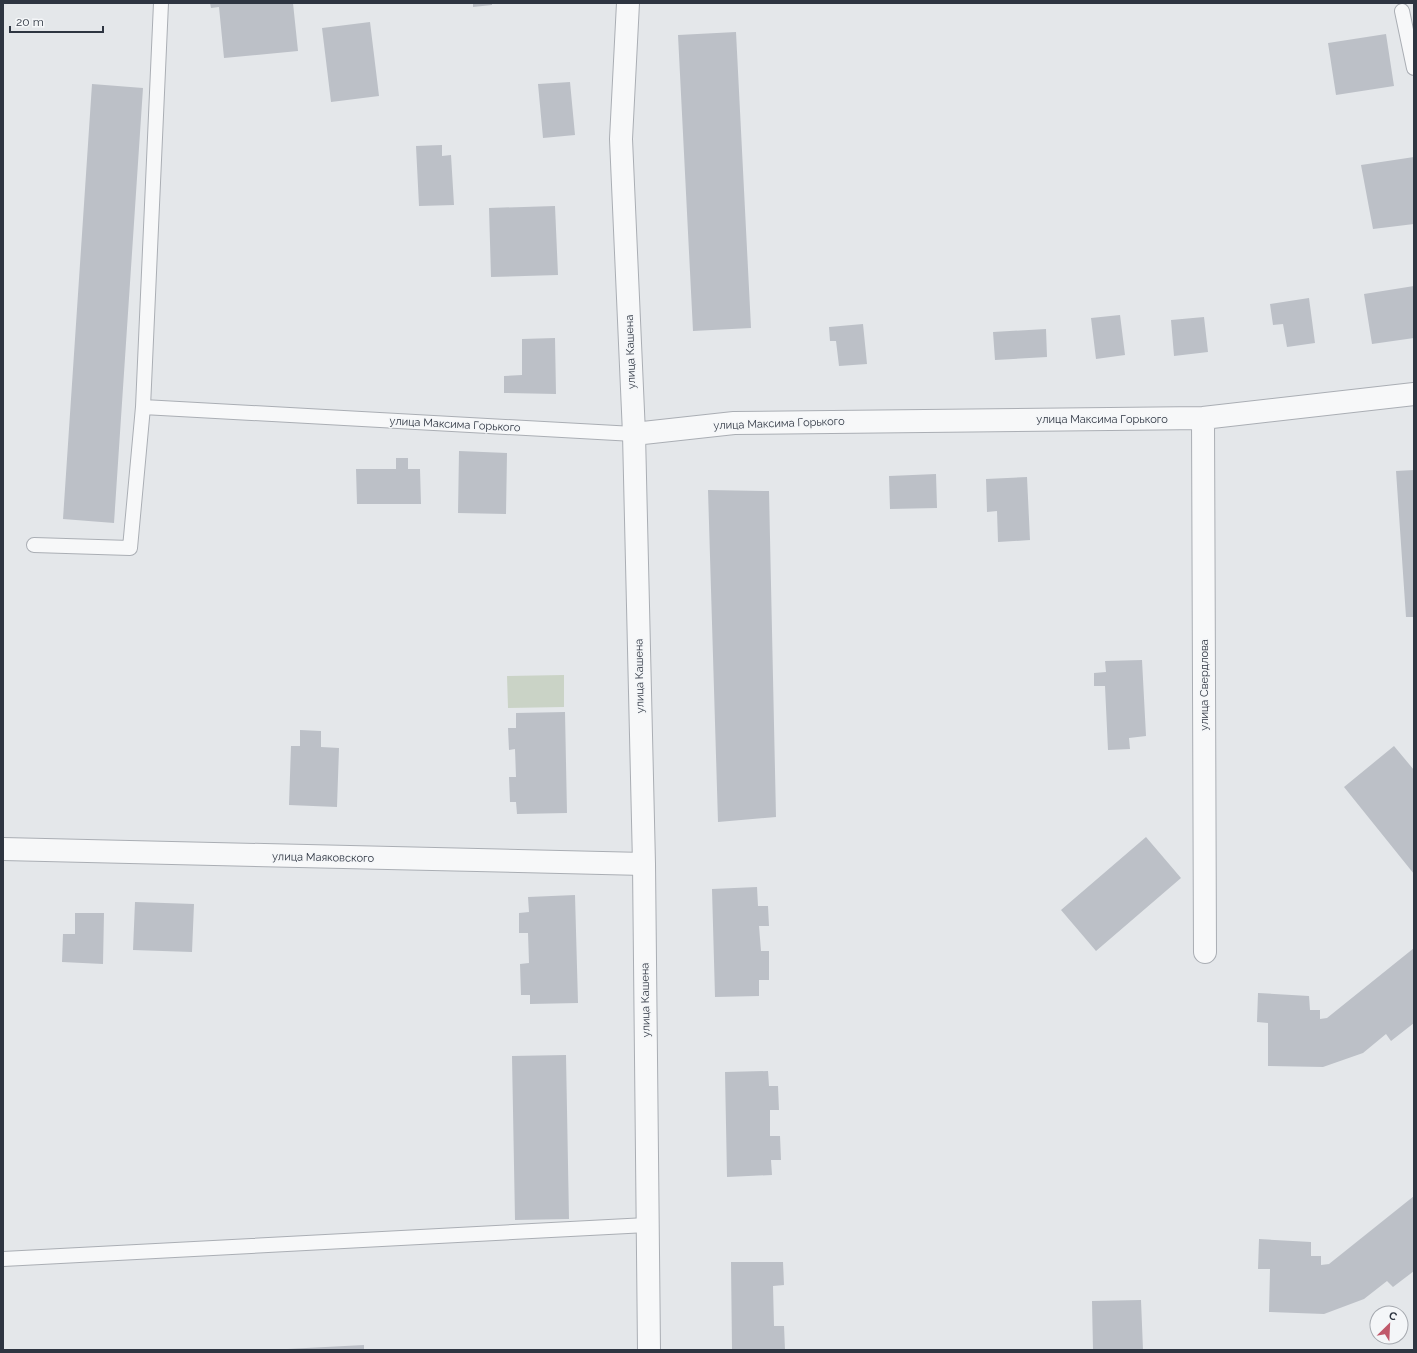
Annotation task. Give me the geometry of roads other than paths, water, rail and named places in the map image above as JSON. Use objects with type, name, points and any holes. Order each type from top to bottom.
[{"type":"street","name":"улица Кашена","points":[[628,3],[621,139],[634,434],[644,864],[649,1350]]},
{"type":"street","name":"улица Максима Горького","points":[[634,434],[734,423],[1203,418],[1414,394]]},
{"type":"street","name":"улица Свердлова","points":[[1203,418],[1205,952]]},
{"type":"street","name":"улица Маяковского","points":[[3,849],[644,864]]},
{"type":"lane","points":[[34,545],[130,548],[143,406],[161,3]]},
{"type":"lane","points":[[1402,11],[1414,68]]},
{"type":"lane","name":"улица Максима Горького","points":[[143,406],[634,434]]},
{"type":"lane","points":[[3,1259],[648,1225]]}]
